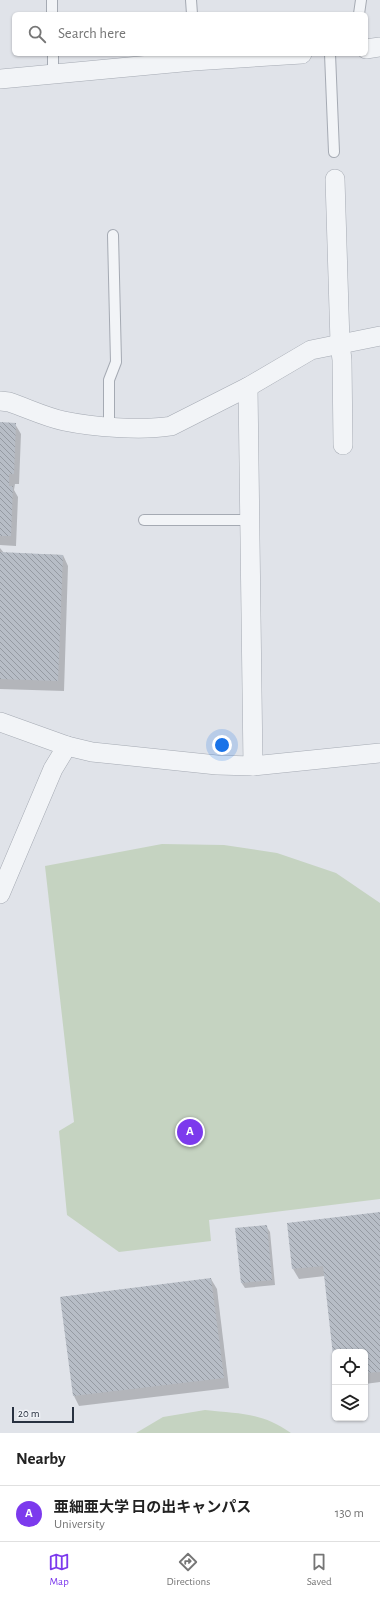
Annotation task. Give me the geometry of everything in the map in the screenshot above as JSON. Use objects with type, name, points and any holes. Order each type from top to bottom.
[{"type":"street","points":[[368,49],[380,47]]},
{"type":"street","points":[[0,79],[193,57],[229,56]]},
{"type":"street","points":[[335,179],[340,343],[342,360],[343,445]]},
{"type":"street","points":[[0,401],[9,402],[63,421],[109,427],[160,428],[171,426],[248,387],[311,350],[380,336]]},
{"type":"street","points":[[248,387],[253,766]]},
{"type":"street","points":[[0,722],[67,746],[92,752],[217,765],[253,766],[380,752]]},
{"type":"street","points":[[0,894],[53,769],[67,746]]},
{"type":"lane","points":[[52,0],[52,12]]},
{"type":"lane","points":[[192,0],[192,12]]},
{"type":"lane","points":[[359,12],[361,0]]},
{"type":"lane","points":[[53,56],[53,74]]},
{"type":"lane","points":[[330,56],[334,152]]},
{"type":"lane","points":[[109,427],[109,380],[116,362],[113,235]]},
{"type":"lane","points":[[144,520],[250,520]]},
{"type":"green space","points":[[162,844],[224,845],[277,853],[336,873],[380,903],[380,1199],[209,1220],[211,1241],[119,1252],[67,1215],[59,1131],[74,1122],[45,866]]},
{"type":"green space","points":[[205,1410],[250,1415],[270,1421],[291,1433],[136,1433],[163,1417]]},
{"type":"building","points":[[0,422],[16,423],[14,474],[9,474],[9,486],[13,486],[11,536],[0,536]]},
{"type":"building","points":[[0,552],[63,555],[58,681],[0,679]]},
{"type":"building","points":[[380,1212],[380,1372],[368,1373],[368,1349],[332,1349],[323,1266],[292,1269],[287,1223]]},
{"type":"building","points":[[267,1225],[272,1280],[241,1283],[235,1228]]},
{"type":"building","points":[[211,1278],[224,1378],[73,1396],[60,1297]]},
{"type":"place","name":"亜細亜大学 日の出キャンパス","points":[[190,1132]]}]
